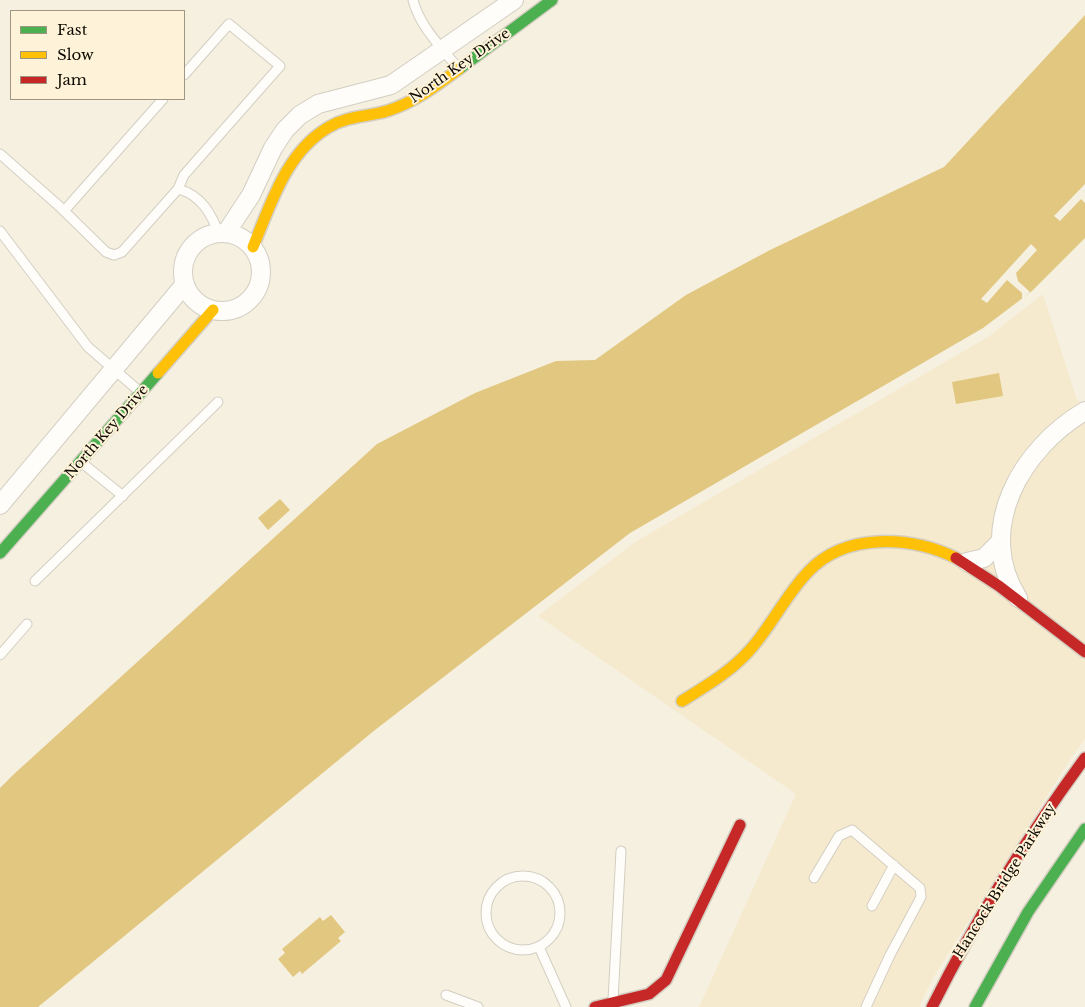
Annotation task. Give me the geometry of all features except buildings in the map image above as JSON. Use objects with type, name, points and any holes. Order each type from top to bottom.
[{"type":"street","name":"North Key Drive","points":[[223,233],[251,195],[277,142],[285,130],[300,115],[318,104],[332,99],[365,94],[391,85],[514,0]]},
{"type":"street","name":"North Key Drive","points":[[253,247],[281,182],[304,144],[326,126],[352,117],[398,108],[420,97],[552,0]]},
{"type":"street","points":[[223,233],[243,238],[253,247],[262,268],[257,291],[249,300],[238,308],[227,311],[213,310],[202,306],[192,297],[185,284],[183,273],[190,250],[208,235],[223,233]]},
{"type":"street","points":[[0,505],[185,284]]},
{"type":"street","name":"North Key Drive","points":[[0,552],[213,310]]},
{"type":"street","points":[[1023,605],[1011,586],[1003,565],[1000,542],[1009,496],[1021,474],[1047,441],[1085,411]]},
{"type":"street","points":[[682,701],[716,681],[738,662],[758,641],[809,571],[833,554],[862,544],[890,541],[919,543],[944,550],[967,562],[1085,652]]},
{"type":"street","points":[[967,562],[984,558],[1000,542]]},
{"type":"street","name":"Hancock Bridge Parkway","points":[[932,1007],[972,930],[1006,875],[1085,758]]},
{"type":"street","points":[[595,1007],[648,994],[666,980],[740,825]]},
{"type":"street","points":[[975,1007],[1028,912],[1085,829]]},
{"type":"lane","points":[[413,0],[416,12],[424,26],[458,69]]},
{"type":"lane","points":[[530,0],[538,10]]},
{"type":"lane","points":[[0,154],[64,211],[106,252],[114,255],[122,252],[178,189],[184,175],[280,66],[229,24],[185,74]]},
{"type":"lane","points":[[64,211],[162,100]]},
{"type":"lane","points":[[178,189],[186,191],[211,212],[223,233]]},
{"type":"lane","points":[[0,231],[88,347],[114,371],[142,392]]},
{"type":"lane","points":[[35,580],[218,402]]},
{"type":"lane","points":[[81,462],[123,496]]},
{"type":"lane","points":[[0,655],[28,624]]},
{"type":"lane","points":[[814,878],[839,836],[852,830],[915,882],[921,892],[921,897],[890,955],[866,1007]]},
{"type":"lane","points":[[613,1002],[621,851]]},
{"type":"lane","points":[[872,906],[894,865]]},
{"type":"lane","points":[[516,877],[528,877],[549,887],[556,896],[560,908],[556,931],[539,947],[527,950],[514,950],[502,945],[493,936],[487,925],[487,906],[495,889],[505,881],[516,877]]},
{"type":"lane","points":[[539,947],[566,1007]]},
{"type":"lane","points":[[446,995],[478,1007]]},
{"type":"shaded area","points":[[1085,15],[1085,238],[1032,291],[983,328],[630,533],[375,730],[38,1007],[0,1007],[0,788],[14,774],[377,444],[475,393],[556,361],[595,360],[686,295],[770,250],[944,167]]},
{"type":"shaded area","points":[[1043,294],[1077,400],[1085,404],[1085,739],[1071,758],[933,978],[919,1007],[699,1007],[796,794],[538,616],[635,542],[988,337]]},
{"type":"shaded area","points":[[999,373],[1003,396],[956,404],[952,382]]},
{"type":"shaded area","points":[[280,499],[290,510],[268,530],[258,518]]},
{"type":"shaded area","points":[[331,915],[345,932],[338,938],[341,941],[302,974],[300,971],[293,977],[278,959],[285,953],[282,949],[320,917],[323,921]]},
{"type":"pier","points":[[1085,184],[1085,203],[1081,199],[1060,221],[1054,216]]},
{"type":"pier","points":[[1031,244],[1037,250],[1016,273],[1018,281],[1030,292],[1022,299],[1022,293],[1007,280],[987,303],[981,299]]},
{"type":"traffic: fast","points":[[459,69],[552,0]]},
{"type":"traffic: fast","points":[[0,553],[158,373]]},
{"type":"traffic: fast","points":[[975,1007],[1028,912],[1085,829]]},
{"type":"traffic: slow","points":[[253,247],[282,180],[302,150],[314,138],[336,123],[380,113],[407,103],[459,69]]},
{"type":"traffic: slow","points":[[158,373],[213,310]]},
{"type":"traffic: slow","points":[[682,701],[742,659],[757,642],[792,591],[808,572],[823,559],[840,550],[859,544],[899,542],[919,545],[956,558]]},
{"type":"traffic: jam","points":[[956,558],[999,586],[1085,652]]},
{"type":"traffic: jam","points":[[932,1007],[966,942],[1003,879],[1085,758]]},
{"type":"traffic: jam","points":[[595,1007],[649,994],[666,980],[740,825]]}]
